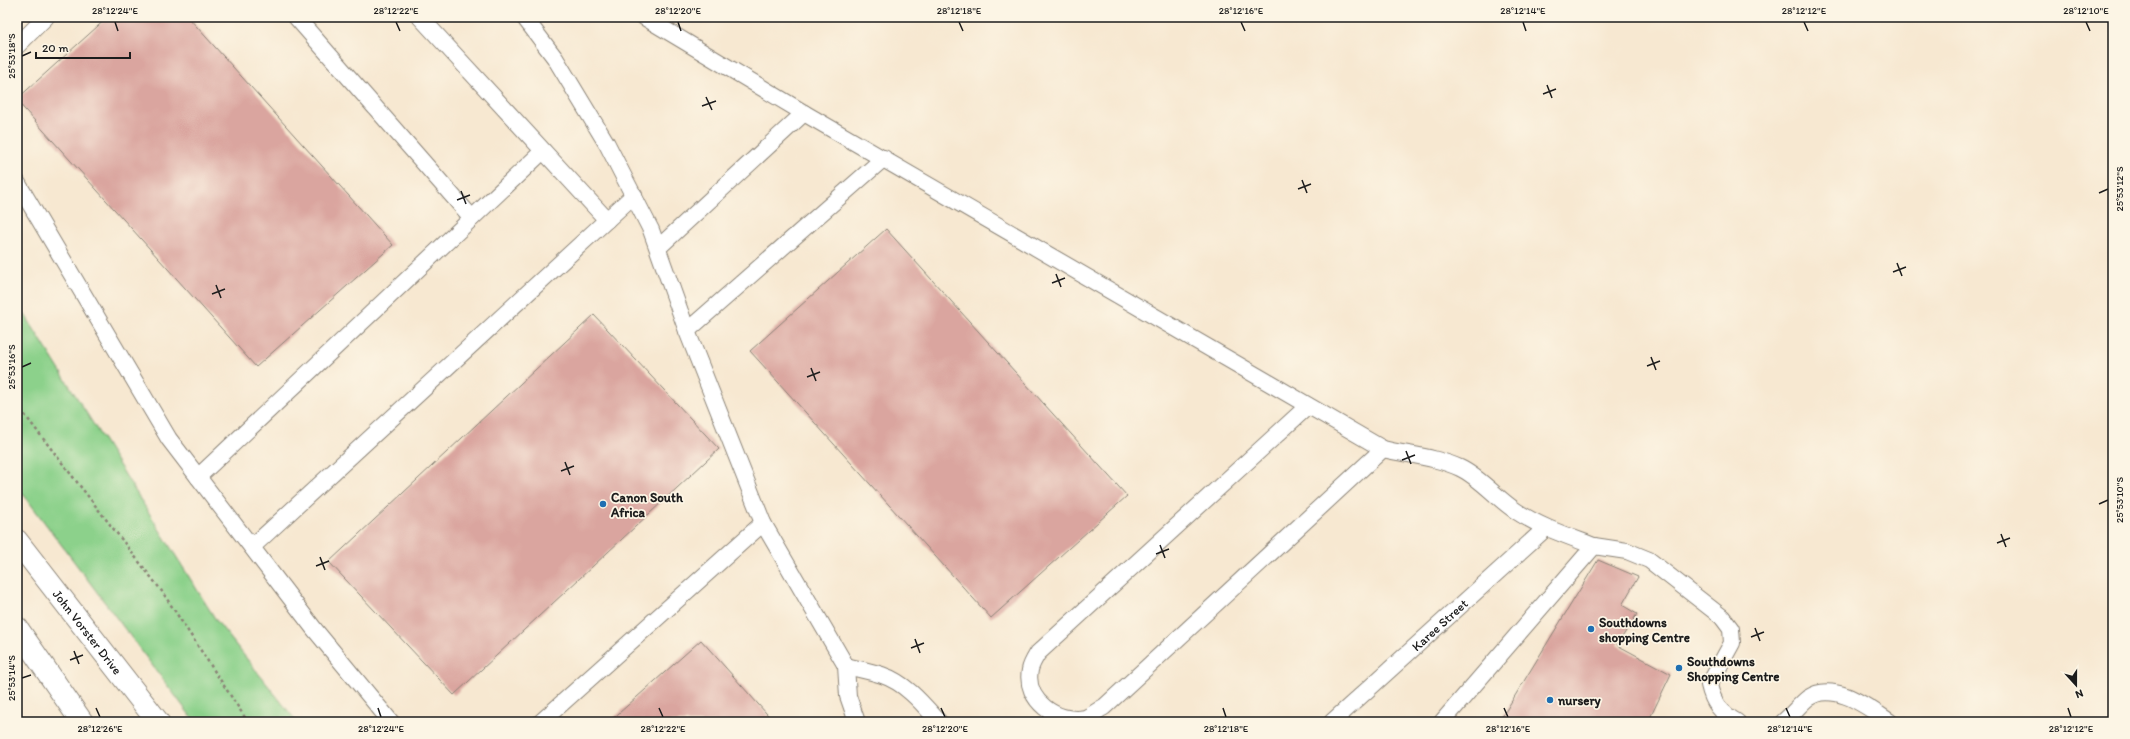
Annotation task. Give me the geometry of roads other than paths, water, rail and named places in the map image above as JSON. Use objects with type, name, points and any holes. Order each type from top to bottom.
[{"type":"street","name":"John Vorster Drive","points":[[17,542],[158,722]]},
{"type":"street","points":[[17,628],[82,722]]},
{"type":"lane","points":[[17,46],[46,17]]},
{"type":"lane","points":[[296,17],[472,218]]},
{"type":"lane","points":[[420,17],[607,220]]},
{"type":"lane","points":[[524,17],[556,58],[607,144],[651,230],[687,331],[763,523],[846,666],[848,696],[857,722]]},
{"type":"lane","points":[[644,17],[804,113],[884,158],[1383,449],[1444,461],[1462,469],[1516,511],[1546,528],[1594,546],[1627,551],[1649,560],[1722,617],[1731,629],[1732,643],[1709,685],[1712,698],[1720,711],[1737,722]]},
{"type":"lane","points":[[658,248],[804,113]]},
{"type":"lane","points":[[198,477],[543,151]]},
{"type":"lane","points":[[687,331],[884,158]]},
{"type":"lane","points":[[17,182],[169,439],[315,630],[391,722]]},
{"type":"lane","points":[[252,548],[634,195]]},
{"type":"lane","points":[[1308,406],[1038,653],[1030,670],[1033,694],[1044,708],[1067,719],[1086,718],[1104,707],[1383,449]]},
{"type":"lane","points":[[541,722],[763,523]]},
{"type":"lane","name":"Karee Street","points":[[1332,722],[1546,528]]},
{"type":"lane","points":[[1442,722],[1594,546]]},
{"type":"lane","points":[[846,666],[883,675],[904,687],[916,697],[939,722]]},
{"type":"lane","points":[[1783,722],[1807,699],[1816,694],[1831,692],[1848,698],[1890,722]]},
{"type":"place","name":"Canon South Africa","points":[[603,504]]},
{"type":"place","name":"Southdowns shopping Centre","points":[[1591,629]]},
{"type":"place","name":"Southdowns Shopping Centre","points":[[1679,668]]},
{"type":"place","name":"nursery","points":[[1550,700]]}]
